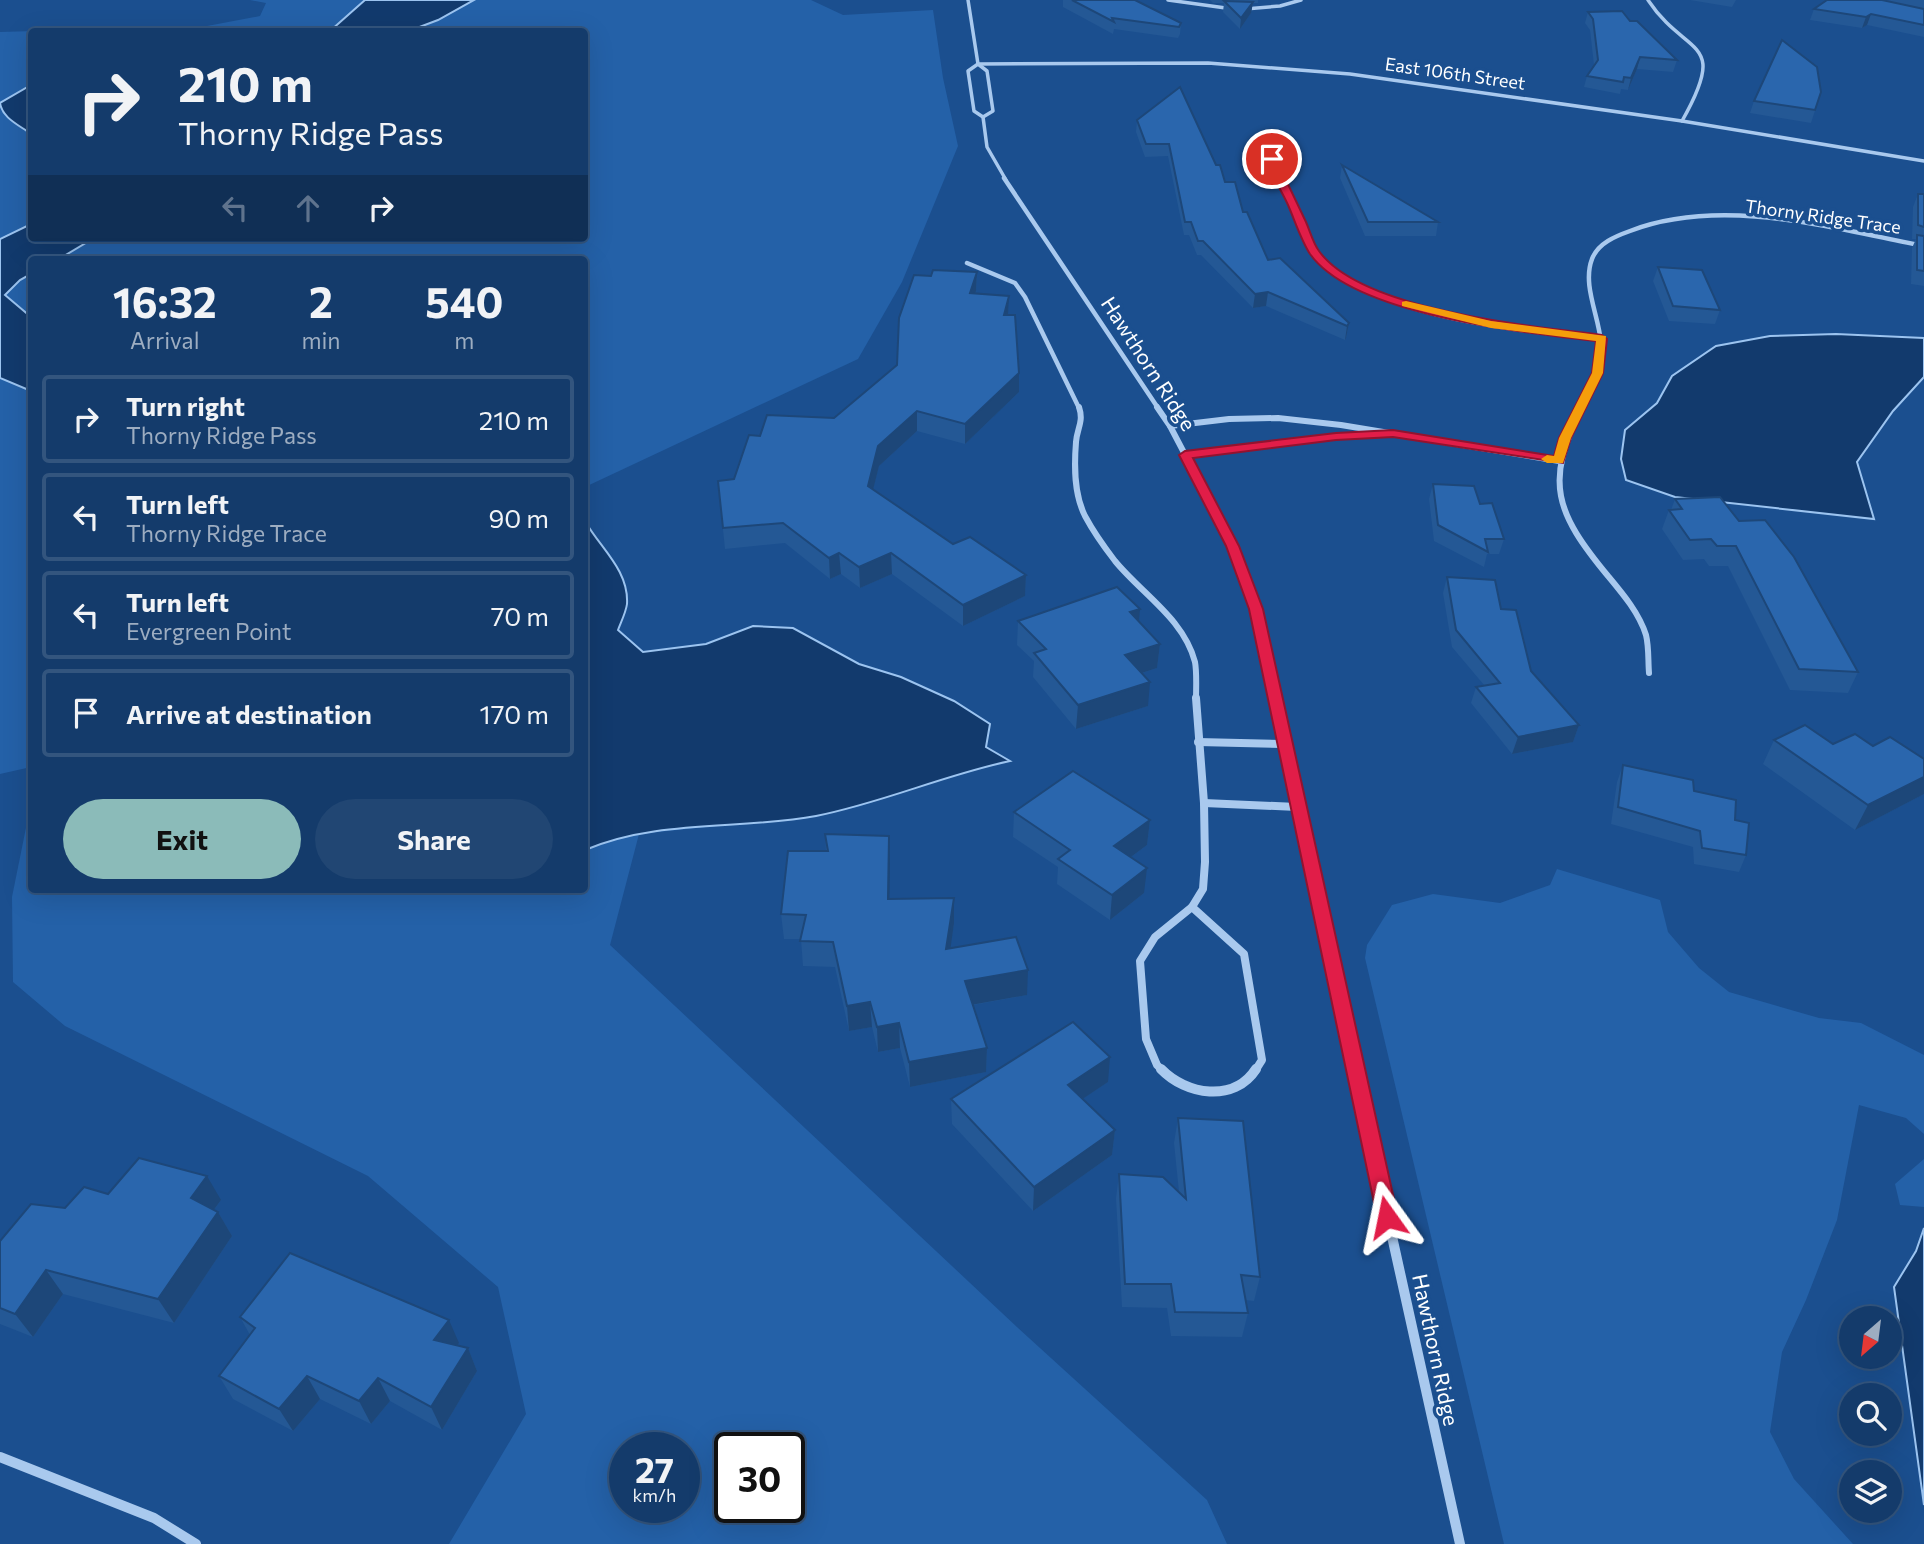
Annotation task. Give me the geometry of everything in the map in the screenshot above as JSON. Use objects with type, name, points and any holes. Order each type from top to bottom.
[{"type":"street","name":"Hawthorn Ridge","points":[[968,0],[978,64],[987,71],[993,111],[983,117]]},
{"type":"street","points":[[1168,0],[1228,9],[1263,8],[1301,0]]},
{"type":"street","points":[[1648,0],[1656,12],[1696,46],[1704,62],[1705,75],[1682,121]]},
{"type":"street","name":"East 106th Street","points":[[978,64],[1160,63],[1290,68],[1399,80],[1682,121],[1924,161]]},
{"type":"street","name":"Hawthorn Ridge","points":[[978,64],[968,71],[968,80],[974,111],[983,117],[987,147],[999,170],[1170,426],[1233,546],[1256,609],[1297,807],[1460,1544]]},
{"type":"street","points":[[1262,137],[1309,244],[1336,272],[1365,289],[1442,315],[1602,339]]},
{"type":"street","name":"Thorny Ridge Trace","points":[[1648,673],[1645,632],[1628,603],[1597,565],[1570,525],[1559,485],[1559,461],[1565,438],[1598,373],[1602,339],[1591,283],[1591,263],[1603,244],[1630,229],[1703,217],[1787,222],[1924,246]]},
{"type":"street","points":[[967,263],[1015,282],[1041,324],[1083,419],[1076,439],[1075,466],[1077,493],[1085,516],[1115,561],[1171,619],[1187,643],[1195,663],[1204,803],[1203,889],[1192,907],[1161,930],[1144,950],[1140,961],[1148,1047],[1158,1066],[1190,1089],[1209,1093],[1237,1089],[1249,1080],[1262,1059],[1244,954],[1192,907]]},
{"type":"street","points":[[1170,426],[1229,419],[1278,418],[1393,433],[1559,461]]},
{"type":"street","points":[[1185,455],[1336,436],[1393,433]]},
{"type":"street","points":[[1198,742],[1284,744]]},
{"type":"street","points":[[1204,803],[1297,807]]},
{"type":"street","points":[[0,1457],[153,1518],[196,1544]]},
{"type":"shaded area","points":[[250,0],[811,0],[843,15],[933,10],[943,78],[958,146],[902,282],[858,359],[588,486],[588,256],[28,256],[28,768],[0,774],[0,32],[28,31],[28,242],[588,242],[588,28],[138,28],[207,26],[260,16],[266,3]]},
{"type":"shaded area","points":[[365,0],[474,0],[438,20],[417,28],[333,28]]},
{"type":"shaded area","points":[[28,87],[28,132],[4,113],[0,103]]},
{"type":"shaded area","points":[[28,225],[28,242],[87,242],[64,256],[28,256],[28,276],[5,295],[28,314],[28,390],[0,378],[0,239]]},
{"type":"shaded area","points":[[1836,334],[1924,338],[1924,377],[1893,411],[1857,462],[1874,519],[1675,497],[1626,480],[1621,459],[1625,430],[1657,403],[1672,376],[1716,346],[1770,336]]},
{"type":"shaded area","points":[[588,526],[623,580],[627,604],[618,630],[643,652],[706,644],[753,626],[793,628],[859,664],[901,677],[954,701],[990,724],[986,747],[1010,761],[964,771],[858,807],[813,816],[639,834],[610,945],[1018,1328],[1207,1500],[1227,1544],[449,1544],[526,1414],[498,1287],[368,1176],[65,1026],[13,982],[12,897],[28,818],[28,893],[588,893]]},
{"type":"shaded area","points":[[588,526],[623,580],[627,604],[618,630],[643,652],[706,644],[753,626],[793,628],[859,664],[901,677],[954,701],[990,724],[986,747],[1010,761],[816,816],[670,829],[612,840],[588,849]]},
{"type":"shaded area","points":[[1557,869],[1660,900],[1668,932],[1699,968],[1729,992],[1819,1018],[1861,1023],[1924,1055],[1924,1134],[1906,1118],[1859,1105],[1837,1220],[1806,1300],[1782,1352],[1770,1432],[1794,1479],[1853,1544],[1504,1544],[1365,958],[1367,945],[1392,905],[1433,894],[1500,903],[1550,885]]},
{"type":"shaded area","points":[[1924,1159],[1924,1207],[1900,1205],[1895,1184]]},
{"type":"shaded area","points":[[1924,1228],[1924,1505],[1902,1345],[1902,1306],[1897,1306],[1894,1287],[1916,1251]]},
{"type":"building","points":[[1072,0],[1135,0],[1181,23],[1179,27],[1112,18],[1114,22]]},
{"type":"building","points":[[1827,0],[1882,0],[1924,9],[1924,25],[1871,14],[1866,17],[1814,9]]},
{"type":"building","points":[[1224,1],[1253,2],[1241,18]]},
{"type":"building","points":[[1622,11],[1630,21],[1637,21],[1677,60],[1640,57],[1631,78],[1624,77],[1623,82],[1587,76],[1598,60],[1593,19],[1588,12]]},
{"type":"building","points":[[1782,40],[1817,67],[1821,92],[1815,110],[1754,101]]},
{"type":"building","points":[[1180,87],[1216,165],[1220,165],[1225,182],[1235,182],[1243,212],[1247,212],[1268,260],[1280,258],[1349,323],[1347,326],[1268,292],[1255,294],[1203,241],[1198,241],[1191,222],[1185,222],[1169,144],[1146,144],[1137,120]]},
{"type":"building","points":[[1342,165],[1438,222],[1368,222]]},
{"type":"building","points":[[1918,194],[1924,194],[1924,227],[1918,225]]},
{"type":"building","points":[[1917,235],[1924,236],[1924,271],[1917,270]]},
{"type":"building","points":[[1658,267],[1702,270],[1720,310],[1673,306]]},
{"type":"building","points":[[933,270],[977,272],[970,293],[1009,296],[1004,315],[1015,315],[1019,373],[965,424],[917,411],[878,446],[868,486],[953,544],[970,537],[1026,575],[963,605],[891,553],[859,567],[839,553],[829,558],[783,523],[723,528],[718,481],[734,479],[749,435],[760,436],[767,415],[834,418],[897,365],[899,318],[914,275],[931,276]]},
{"type":"building","points":[[1433,484],[1474,486],[1480,504],[1492,503],[1504,539],[1485,539],[1488,552],[1438,525]]},
{"type":"building","points":[[1720,497],[1739,521],[1765,520],[1794,557],[1858,672],[1799,669],[1736,546],[1717,546],[1711,539],[1690,540],[1669,510],[1682,509],[1675,499]]},
{"type":"building","points":[[1447,577],[1495,580],[1501,609],[1516,610],[1531,671],[1579,725],[1518,737],[1476,687],[1500,683],[1456,630]]},
{"type":"building","points":[[1117,587],[1140,609],[1130,612],[1160,644],[1125,655],[1150,682],[1078,705],[1034,653],[1046,649],[1018,621]]},
{"type":"building","points":[[1805,725],[1833,744],[1855,734],[1873,746],[1890,737],[1924,759],[1924,777],[1868,805],[1774,740]]},
{"type":"building","points":[[1623,765],[1693,780],[1694,791],[1736,800],[1735,820],[1749,823],[1746,855],[1702,848],[1700,831],[1618,807]]},
{"type":"building","points":[[1073,771],[1150,820],[1114,846],[1147,868],[1112,895],[1058,859],[1070,850],[1014,812]]},
{"type":"building","points":[[825,834],[889,836],[888,899],[954,898],[946,949],[1016,937],[1028,970],[965,981],[987,1048],[909,1062],[899,1023],[877,1027],[870,1002],[847,1006],[833,942],[800,941],[806,915],[781,914],[788,851],[828,851]]},
{"type":"building","points":[[1073,1022],[1110,1057],[1068,1085],[1115,1130],[1034,1187],[951,1099]]},
{"type":"building","points":[[1178,1118],[1243,1121],[1260,1277],[1241,1275],[1248,1313],[1175,1312],[1171,1284],[1125,1284],[1119,1174],[1163,1177],[1186,1199]]},
{"type":"building","points":[[139,1158],[207,1176],[191,1198],[218,1212],[158,1299],[46,1270],[15,1314],[0,1308],[0,1241],[31,1204],[65,1208],[84,1187],[108,1194]]},
{"type":"building","points":[[290,1253],[449,1320],[434,1340],[468,1348],[431,1407],[378,1378],[359,1401],[307,1376],[279,1409],[219,1376],[255,1328],[240,1317]]},
{"type":"slow traffic","points":[[1406,304],[1442,315],[1491,324],[1602,339],[1598,373],[1565,438],[1559,461],[1547,459]]},
{"type":"route","points":[[1272,159],[1315,253],[1336,272],[1365,289],[1442,315],[1602,339],[1598,373],[1565,438],[1559,461],[1393,433],[1336,436],[1185,455],[1233,546],[1256,609],[1387,1217]]}]
